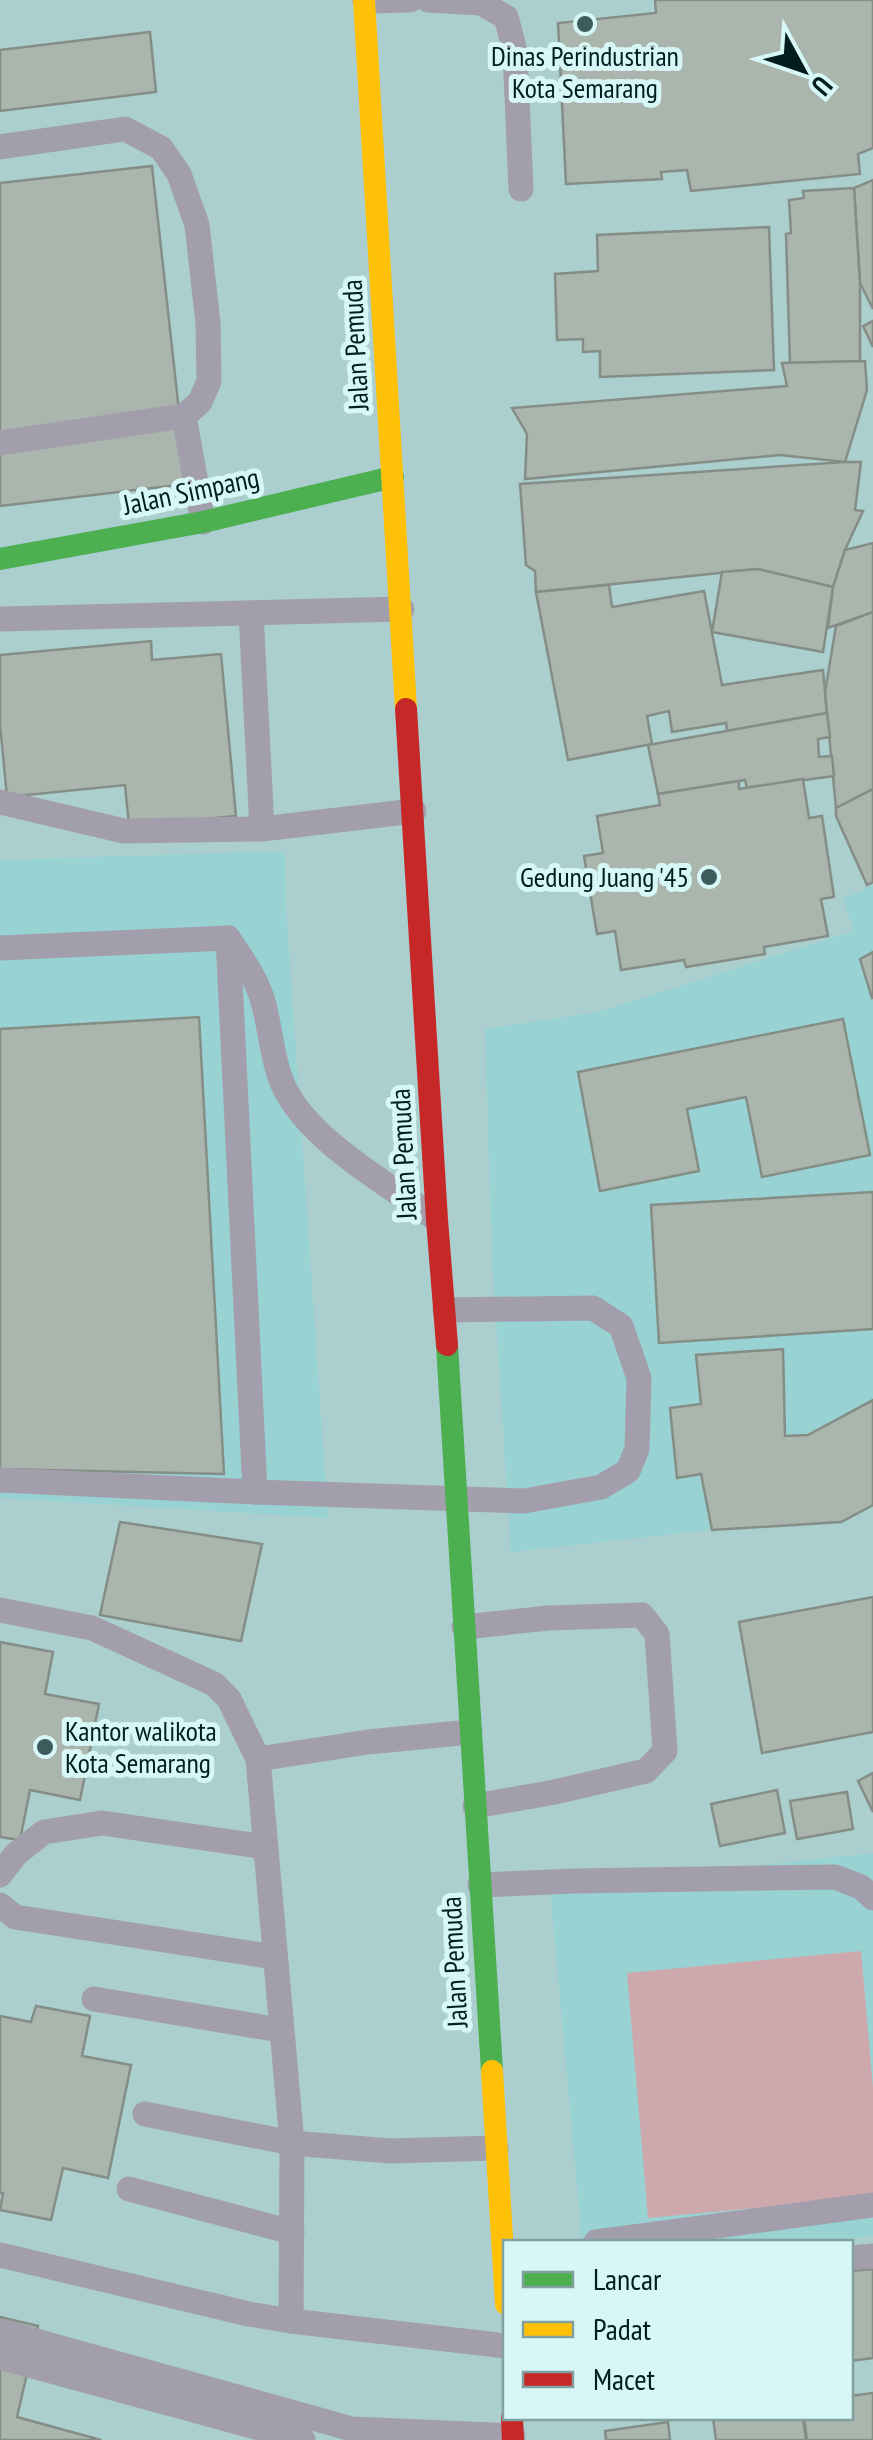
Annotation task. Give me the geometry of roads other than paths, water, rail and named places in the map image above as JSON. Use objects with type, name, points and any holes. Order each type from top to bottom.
[{"type":"main road","name":"Jalan Pemuda","points":[[364,1],[503,2242]]},
{"type":"main road","name":"Jalan Simpang","points":[[0,560],[202,522],[394,477]]},
{"type":"lane","points":[[364,1],[410,0]]},
{"type":"lane","points":[[428,0],[480,3],[506,17],[515,51],[521,189]]},
{"type":"lane","points":[[0,147],[125,129],[161,148],[179,174],[197,225],[208,323],[209,381],[200,402],[184,416],[0,443]]},
{"type":"lane","points":[[184,416],[202,522]]},
{"type":"lane","points":[[0,619],[402,609]]},
{"type":"lane","points":[[251,613],[262,829]]},
{"type":"lane","points":[[0,802],[124,832],[262,829],[414,811]]},
{"type":"lane","points":[[228,938],[251,972],[264,1004],[271,1048],[285,1088],[308,1121],[332,1144],[437,1220]]},
{"type":"lane","points":[[0,948],[228,938]]},
{"type":"lane","points":[[228,938],[255,1492]]},
{"type":"lane","points":[[0,1480],[524,1502],[601,1487],[628,1471],[637,1449],[639,1378],[621,1326],[593,1308],[445,1310]]},
{"type":"lane","points":[[0,1610],[92,1628],[214,1684],[229,1699],[258,1759],[292,2143],[291,2321]]},
{"type":"lane","points":[[464,1628],[548,1618],[642,1615],[657,1634],[665,1751],[646,1771],[475,1806]]},
{"type":"lane","points":[[258,1759],[470,1732]]},
{"type":"lane","points":[[0,1875],[16,1854],[44,1832],[102,1823],[265,1847]]},
{"type":"lane","points":[[480,1885],[835,1877],[861,1887],[873,1898]]},
{"type":"lane","points":[[0,1905],[15,1917],[274,1958]]},
{"type":"lane","points":[[94,1999],[280,2030]]},
{"type":"lane","points":[[146,2114],[292,2143],[390,2150],[496,2148]]},
{"type":"lane","points":[[129,2189],[292,2232]]},
{"type":"lane","points":[[611,2240],[873,2205]]},
{"type":"lane","points":[[2,2255],[249,2314],[503,2346]]},
{"type":"lane","points":[[0,2331],[368,2435],[513,2431]]},
{"type":"lane","points":[[0,2357],[303,2440]]},
{"type":"place","name":"Dinas Perindustrian Kota Semarang","points":[[585,24]]},
{"type":"place","name":"Gedung Juang '45","points":[[709,877]]},
{"type":"place","name":"Kantor walikota Kota Semarang","points":[[45,1747]]}]
